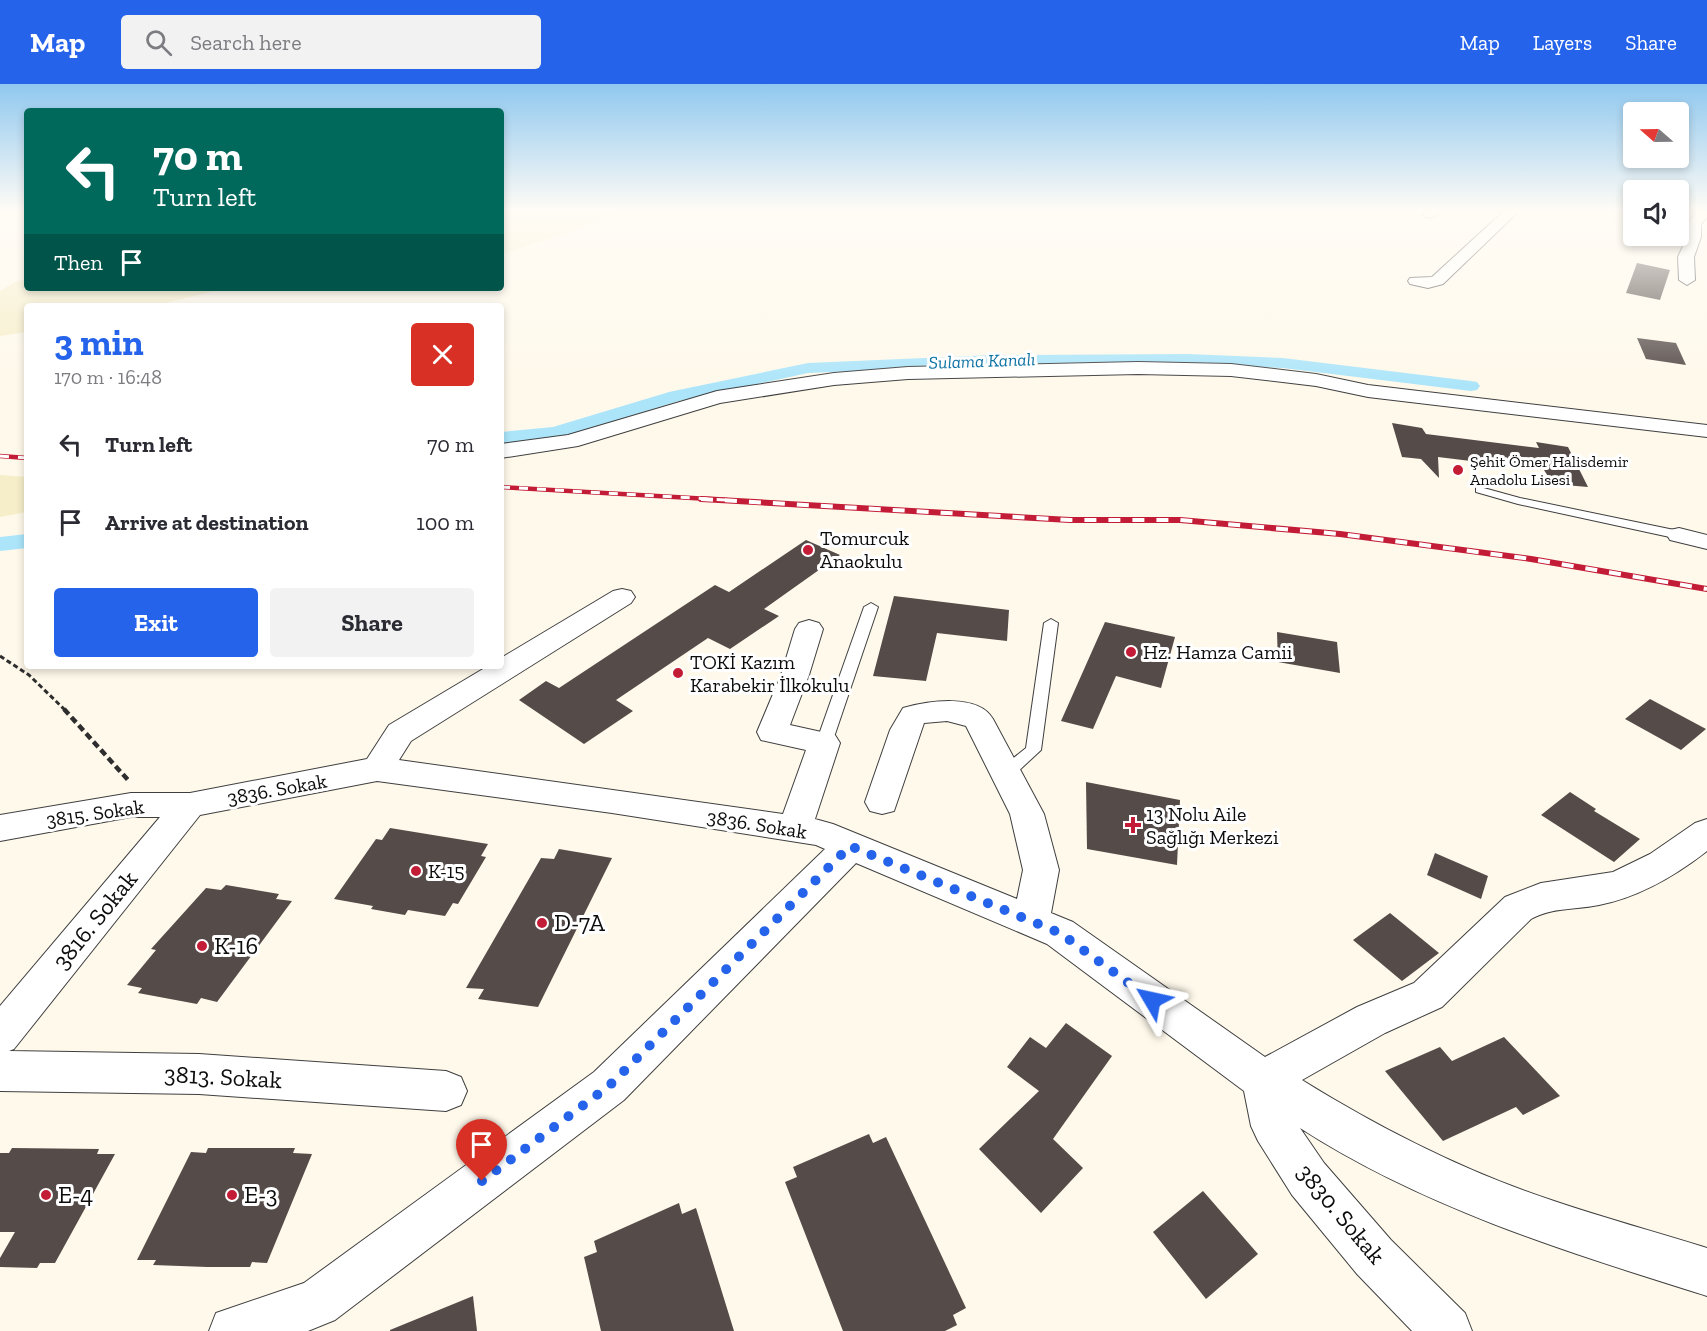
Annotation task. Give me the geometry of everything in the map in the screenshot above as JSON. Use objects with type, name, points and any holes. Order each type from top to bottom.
[{"type":"street","points":[[1416,281],[1428,283],[1437,281],[1450,269]]},
{"type":"street","points":[[1687,269],[1688,280]]},
{"type":"street","points":[[504,451],[570,441],[717,397],[771,387],[908,373],[1138,368],[1231,370],[1316,380],[1379,392],[1707,431]]},
{"type":"street","points":[[1679,535],[1707,542]]},
{"type":"street","points":[[377,769],[400,733],[622,597]]},
{"type":"street","points":[[794,830],[824,743],[772,732],[795,675],[809,628]]},
{"type":"street","points":[[882,802],[910,719],[920,713],[950,712],[978,718],[1027,814],[1041,870],[1031,922]]},
{"type":"street","name":"3836. Sokak","points":[[190,805],[377,769],[612,801],[821,833],[1060,933],[1263,1080],[1338,1127],[1430,1174],[1552,1224],[1707,1272]]},
{"type":"street","name":"3815. Sokak","points":[[0,828],[131,805],[190,805]]},
{"type":"street","name":"3816. Sokak","points":[[0,1036],[190,805]]},
{"type":"street","points":[[1263,1080],[1371,1020],[1428,995],[1518,908],[1532,899],[1610,888],[1670,862],[1706,835]]},
{"type":"street","points":[[234,1331],[318,1303],[609,1086],[850,846]]},
{"type":"street","name":"3813. Sokak","points":[[0,1071],[200,1074],[446,1091]]},
{"type":"street","name":"3830. Sokak","points":[[1263,1080],[1273,1126],[1308,1179],[1374,1257],[1447,1331]]},
{"type":"lane","points":[[1480,489],[1518,501],[1679,535]]},
{"type":"lane","points":[[824,743],[871,607]]},
{"type":"lane","points":[[1007,772],[1033,750],[1051,623]]},
{"type":"path","points":[[0,656],[10,659],[40,687],[151,805]]},
{"type":"shaded area","points":[[24,280],[24,291],[216,291],[166,303],[24,303],[24,332],[0,336],[0,291]]},
{"type":"shaded area","points":[[0,475],[24,477],[24,513],[0,517]]},
{"type":"building","points":[[1635,269],[1670,270],[1660,300],[1626,293]]},
{"type":"building","points":[[1637,338],[1676,343],[1686,365],[1646,359]]},
{"type":"building","points":[[1392,423],[1422,428],[1426,434],[1539,448],[1536,442],[1568,447],[1588,487],[1553,484],[1544,470],[1438,457],[1439,478],[1421,459],[1402,457]]},
{"type":"building","points":[[806,540],[840,555],[764,609],[779,616],[730,649],[708,638],[616,700],[633,711],[584,744],[519,700],[546,681],[559,688],[715,585],[729,592]]},
{"type":"building","points":[[894,596],[1009,610],[1007,641],[937,633],[926,681],[873,676]]},
{"type":"building","name":"Hz. Hamza Camii","points":[[1105,622],[1175,637],[1161,688],[1116,676],[1093,729],[1061,721]]},
{"type":"building","points":[[1277,632],[1337,642],[1340,673],[1278,662]]},
{"type":"building","points":[[1650,699],[1706,729],[1681,750],[1625,719]]},
{"type":"building","name":"13 Nolu Aile Sağlığı Merkezi","points":[[1086,782],[1180,800],[1177,865],[1087,849]]},
{"type":"building","points":[[1570,792],[1596,809],[1594,811],[1640,839],[1614,862],[1541,815]]},
{"type":"building","name":"K-15","points":[[390,828],[488,844],[481,856],[486,857],[458,904],[453,903],[445,916],[408,910],[405,915],[334,899],[376,839],[382,840]]},
{"type":"building","name":"D-7A","points":[[559,849],[612,858],[538,1007],[478,999],[484,989],[466,988],[541,858],[554,859]]},
{"type":"building","points":[[1435,853],[1488,876],[1481,899],[1427,875]]},
{"type":"building","name":"K-16","points":[[226,885],[279,894],[276,899],[292,901],[217,1002],[201,998],[197,1004],[138,993],[142,988],[127,985],[156,950],[151,949],[206,888],[221,890]]},
{"type":"building","points":[[1390,913],[1439,953],[1402,981],[1353,940]]},
{"type":"building","points":[[1066,1023],[1112,1056],[1053,1139],[1083,1168],[1041,1213],[979,1149],[1039,1091],[1007,1067],[1030,1037],[1046,1048]]},
{"type":"building","points":[[1504,1037],[1560,1096],[1523,1115],[1516,1107],[1443,1141],[1385,1071],[1440,1047],[1452,1061]]},
{"type":"building","points":[[869,1134],[873,1143],[886,1137],[966,1308],[953,1315],[957,1325],[945,1331],[843,1331],[785,1182],[797,1177],[793,1167]]},
{"type":"building","name":"E-4","points":[[12,1148],[99,1149],[97,1154],[115,1154],[55,1263],[40,1263],[37,1268],[0,1267],[0,1258],[15,1232],[0,1232],[0,1153],[9,1153]]},
{"type":"building","name":"E-3","points":[[208,1148],[295,1148],[293,1153],[312,1154],[267,1263],[252,1262],[250,1267],[207,1267],[153,1265],[156,1260],[137,1260],[191,1152],[206,1153]]},
{"type":"building","points":[[1203,1191],[1258,1254],[1206,1299],[1153,1232]]},
{"type":"building","points":[[679,1203],[682,1214],[696,1208],[734,1331],[601,1331],[584,1257],[597,1252],[594,1241]]},
{"type":"building","points":[[473,1296],[477,1331],[390,1331],[390,1330]]},
{"type":"waterway","name":"Sulama Kanalı","points":[[504,438],[555,433],[675,396],[808,368],[994,360],[1188,359],[1283,363],[1471,386]]},
{"type":"waterway","points":[[0,544],[24,541]]},
{"type":"railway","points":[[0,456],[24,458]]},
{"type":"railway","points":[[504,487],[727,500]]},
{"type":"railway","points":[[701,499],[1070,520],[1180,520],[1340,534],[1531,559],[1707,589]]},
{"type":"place","name":"Şehit Ömer Halisdemir Anadolu Lisesi","points":[[1458,470]]},
{"type":"place","name":"Tomurcuk Anaokulu","points":[[808,550]]},
{"type":"place","name":"Hz. Hamza Camii","points":[[1131,652]]},
{"type":"place","name":"TOKİ Kazım Karabekir İlkokulu","points":[[678,673]]},
{"type":"place","name":"13 Nolu Aile Sağlığı Merkezi","points":[[1133,825]]},
{"type":"place","name":"K-15","points":[[416,871]]},
{"type":"place","name":"D-7A","points":[[542,923]]},
{"type":"place","name":"K-16","points":[[202,946]]},
{"type":"place","name":"E-4","points":[[46,1195]]},
{"type":"place","name":"E-3","points":[[232,1195]]},
{"type":"route","points":[[482,1181],[609,1086],[850,846],[1060,933],[1152,1000]]}]
